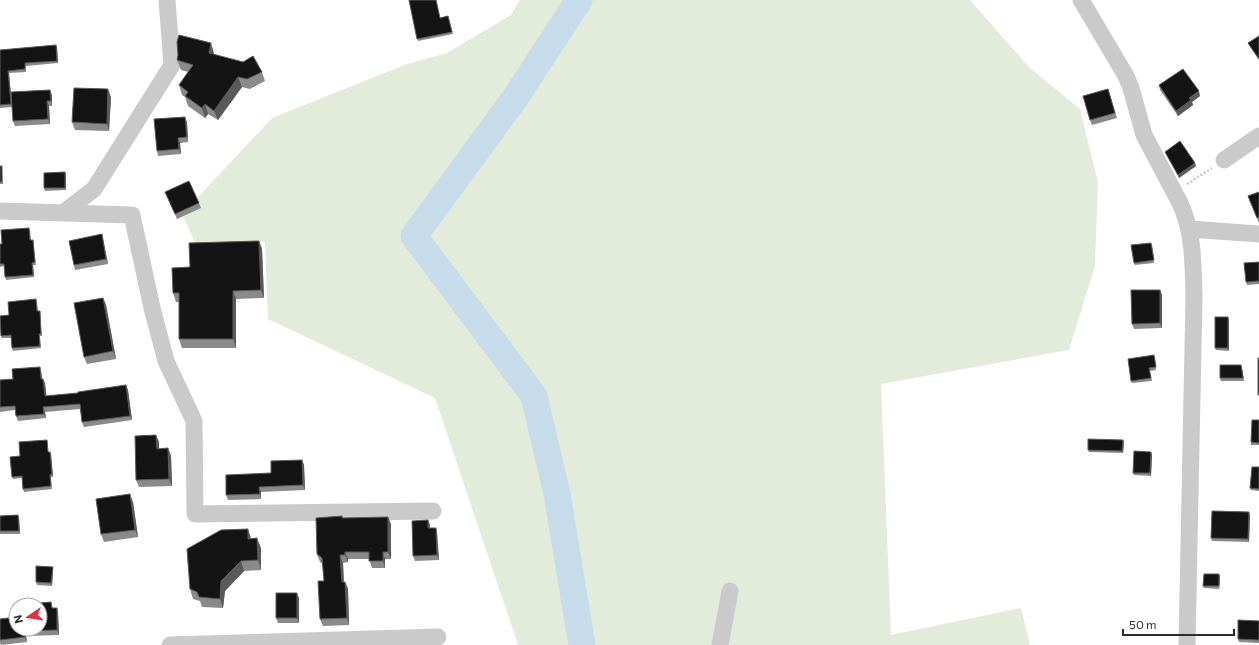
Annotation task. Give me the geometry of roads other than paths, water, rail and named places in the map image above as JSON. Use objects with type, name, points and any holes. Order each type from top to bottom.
[{"type":"street","points":[[63,213],[94,189],[172,65],[167,0]]},
{"type":"street","points":[[1081,0],[1126,76],[1131,88],[1144,134],[1185,214],[1190,229],[1193,254],[1194,297],[1187,645]]},
{"type":"street","points":[[1224,160],[1259,136]]},
{"type":"street","points":[[0,212],[132,215],[152,308],[166,361],[194,421],[195,514],[433,511]]},
{"type":"street","points":[[1190,229],[1259,234]]},
{"type":"street","points":[[720,645],[730,591]]},
{"type":"street","points":[[170,645],[438,637]]},
{"type":"waterway","points":[[579,0],[515,98],[414,236],[534,396],[557,494],[582,645]]}]
